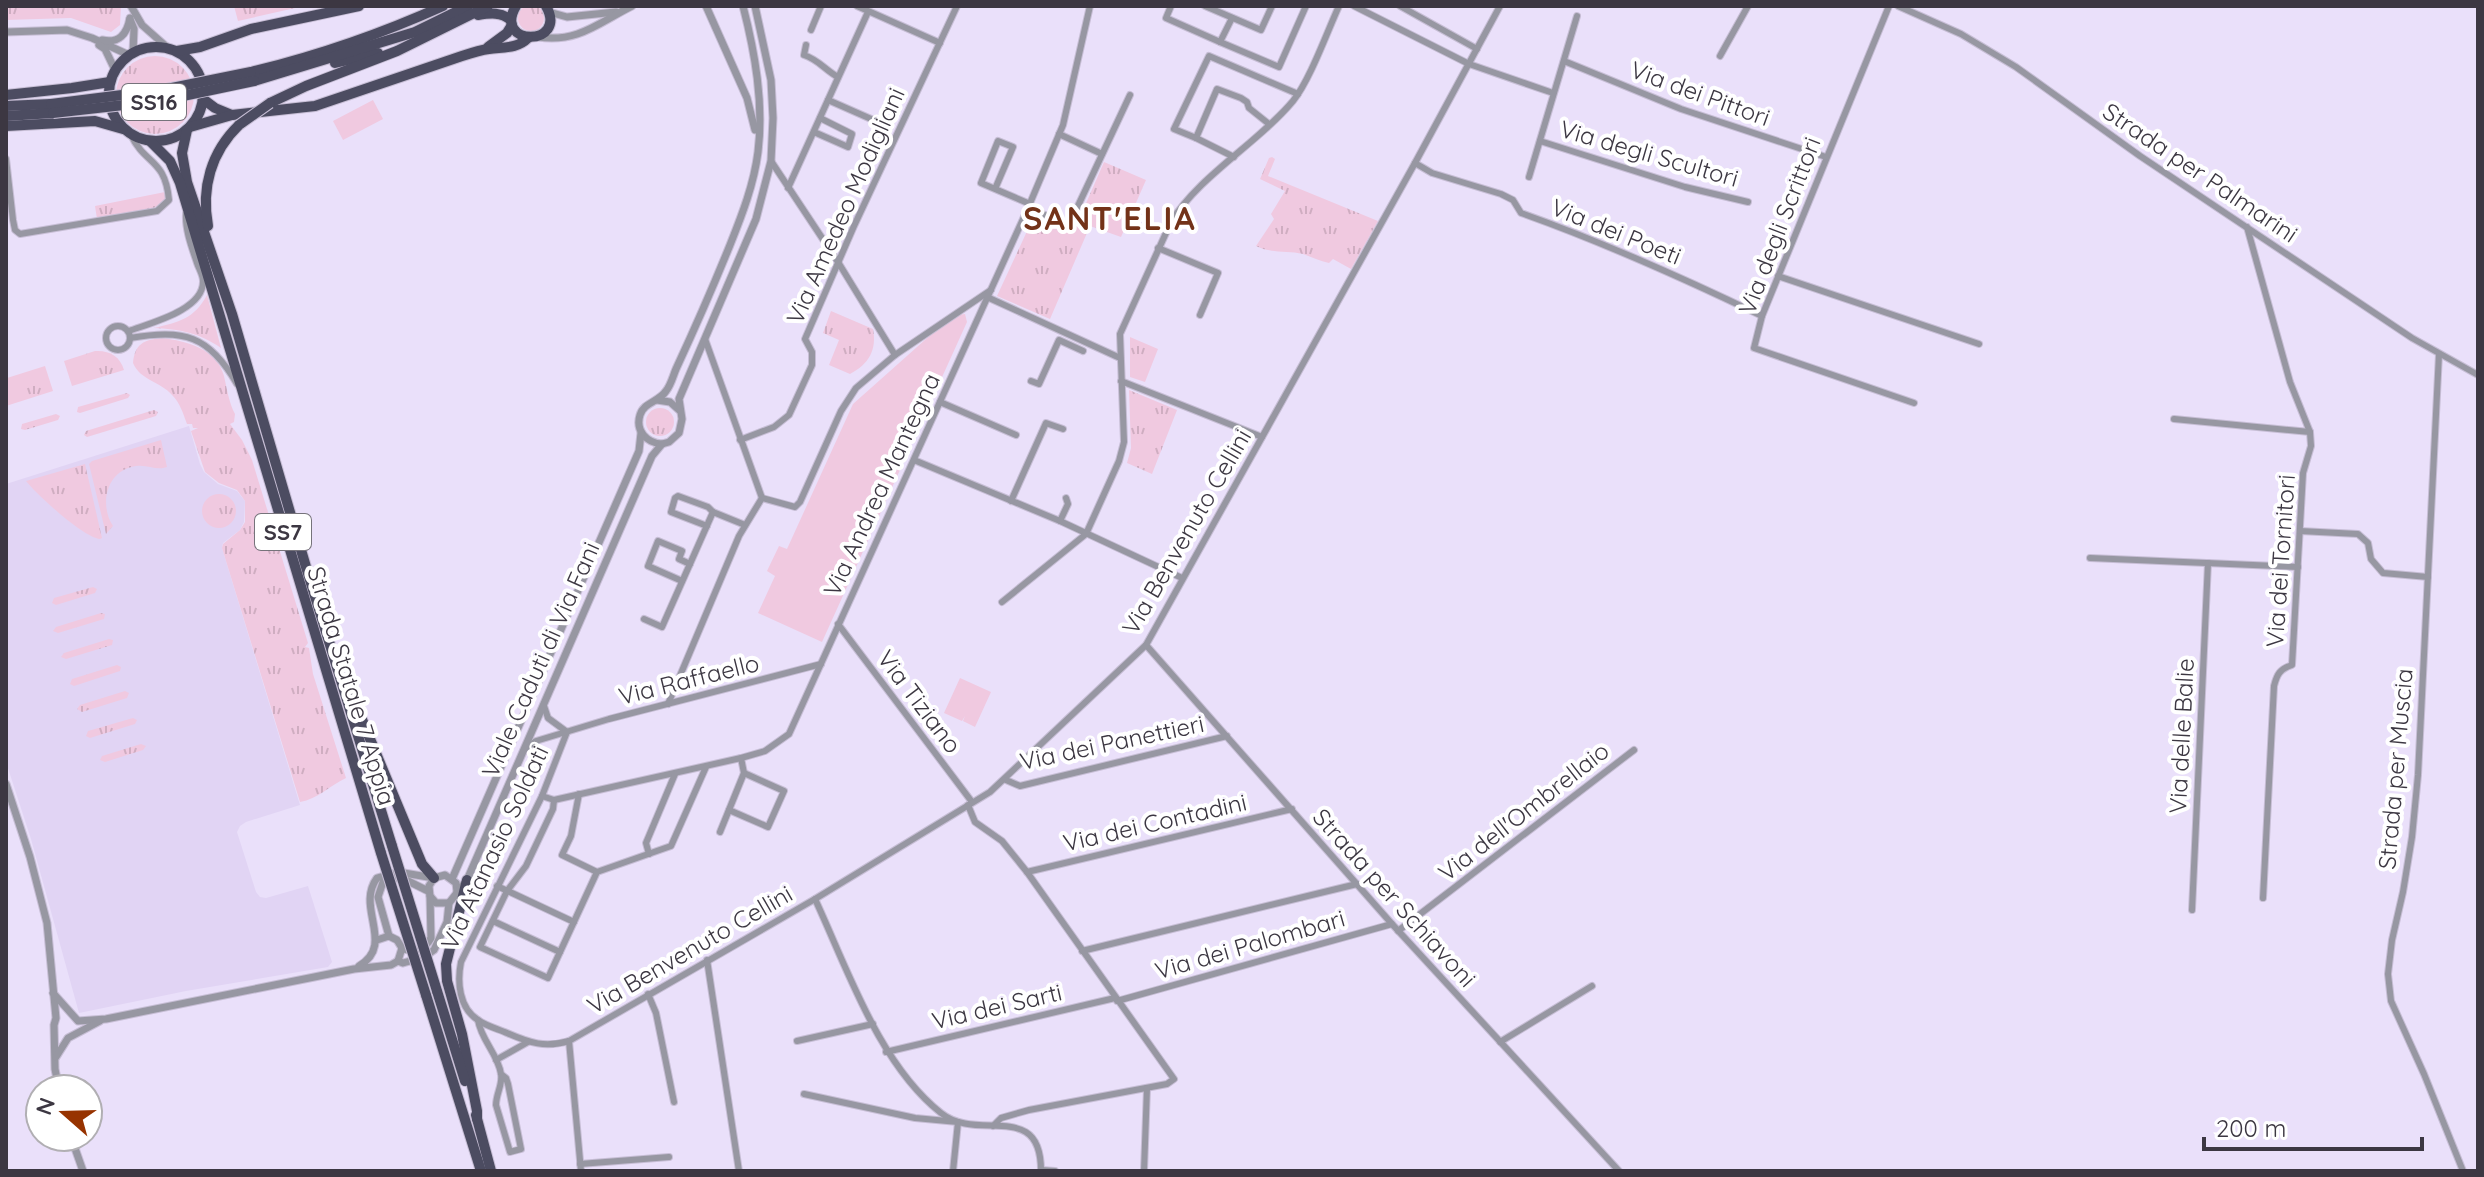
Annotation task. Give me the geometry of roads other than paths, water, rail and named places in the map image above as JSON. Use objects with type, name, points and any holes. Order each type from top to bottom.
[{"type":"highway","points":[[128,132],[110,107],[108,95],[115,70],[131,54],[144,48],[173,50],[200,47],[251,29],[359,6]]},
{"type":"highway","name":"SS16","points":[[253,77],[375,35],[443,6]]},
{"type":"highway","name":"SS16","points":[[6,116],[294,71],[415,32],[468,6]]},
{"type":"highway","points":[[220,275],[206,214],[206,188],[216,154],[239,125],[270,103],[362,66],[488,6]]},
{"type":"highway","points":[[486,49],[507,33],[516,6]]},
{"type":"highway","points":[[6,126],[95,121],[150,141],[163,141],[188,129],[232,115],[315,106],[486,49],[512,47],[547,29],[550,24],[547,9]]},
{"type":"highway","points":[[457,21],[493,13],[505,15],[518,34],[533,37]]},
{"type":"highway","points":[[294,71],[364,57],[421,39]]},
{"type":"highway","points":[[173,50],[187,58],[200,76],[203,99],[199,114],[188,129]]},
{"type":"highway","points":[[6,95],[110,82]]},
{"type":"highway","points":[[203,99],[232,115]]},
{"type":"highway","name":"SS16","points":[[6,106],[52,109]]},
{"type":"highway","name":"SS7","points":[[188,129],[182,147],[184,169],[220,275]]},
{"type":"highway","name":"Strada Statale 7 Appia","points":[[150,141],[165,153],[175,170],[381,853],[477,1119],[491,1171]]},
{"type":"highway","name":"Strada Statale 7 Appia","points":[[220,275],[392,846],[481,1171]]},
{"type":"highway","points":[[333,655],[422,864],[434,878]]},
{"type":"highway","points":[[467,880],[446,964],[477,1119]]},
{"type":"highway","points":[[454,897],[462,907]]},
{"type":"street","points":[[92,38],[114,41],[125,33],[130,6]]},
{"type":"street","points":[[130,6],[142,25],[173,50]]},
{"type":"street","points":[[533,37],[557,40],[593,28],[632,6]]},
{"type":"street","points":[[706,6],[747,98],[758,140]]},
{"type":"street","name":"Viale Caduti di Via Fani","points":[[452,879],[639,451],[641,412],[666,392],[738,224],[752,182],[760,93],[743,6]]},
{"type":"street","name":"Viale Caduti di Via Fani","points":[[454,897],[467,880],[652,456],[662,444],[679,433],[682,419],[679,399],[756,219],[771,161],[773,118],[771,80],[755,6]]},
{"type":"street","points":[[811,30],[821,6]]},
{"type":"street","points":[[857,6],[940,43]]},
{"type":"street","name":"Via Amedeo Modigliani","points":[[740,440],[774,427],[789,415],[812,365],[812,352],[805,339],[957,6]]},
{"type":"street","name":"Via Andrea Mantegna","points":[[554,800],[741,758],[765,751],[789,734],[1059,134],[1090,6]]},
{"type":"street","points":[[1171,6],[1166,18],[1279,67],[1306,6]]},
{"type":"street","points":[[1205,6],[1261,30],[1272,6]]},
{"type":"street","points":[[1002,602],[1086,534],[1122,452],[1120,334],[1180,206],[1298,94],[1339,6]]},
{"type":"street","points":[[1354,6],[1469,64],[1553,93]]},
{"type":"street","points":[[1400,6],[1477,49]]},
{"type":"street","name":"Via Benvenuto Cellini","points":[[478,1020],[528,1042],[554,1045],[569,1041],[815,899],[1006,780],[1146,645],[1500,6]]},
{"type":"street","points":[[1720,56],[1748,6]]},
{"type":"street","name":"Via degli Scrittori","points":[[1889,6],[1762,316],[1754,348],[1914,403]]},
{"type":"street","name":"Strada per Palmarini","points":[[1898,6],[1961,34],[2016,67],[2140,156],[2412,338],[2478,375]]},
{"type":"street","points":[[547,9],[567,17],[622,11]]},
{"type":"street","points":[[788,188],[868,12]]},
{"type":"street","points":[[1401,30],[1411,12]]},
{"type":"street","name":"Via dei Poeti","points":[[1529,177],[1577,16]]},
{"type":"street","points":[[6,32],[67,30],[131,54],[134,29],[130,18]]},
{"type":"street","points":[[1220,42],[1232,18]]},
{"type":"street","points":[[92,38],[105,49],[115,70]]},
{"type":"street","points":[[806,45],[804,55],[819,60],[825,70],[838,77]]},
{"type":"street","points":[[1234,157],[1174,129],[1209,56],[1298,94]]},
{"type":"street","name":"Via dei Pittori","points":[[1564,61],[1681,109],[1826,157]]},
{"type":"street","points":[[1196,138],[1217,89],[1247,102],[1249,108],[1269,124]]},
{"type":"street","points":[[995,189],[1013,147],[998,141],[981,183],[1069,225],[1130,95]]},
{"type":"street","points":[[828,100],[887,126]]},
{"type":"street","points":[[814,132],[848,147],[852,134],[820,118]]},
{"type":"street","points":[[6,159],[13,220],[15,230],[20,234],[157,211],[169,200],[165,178],[159,166],[137,147],[128,132]]},
{"type":"street","points":[[1059,134],[1102,154]]},
{"type":"street","name":"Via degli Scultori","points":[[1540,141],[1685,187],[1748,202]]},
{"type":"street","points":[[771,161],[895,355]]},
{"type":"street","name":"Via dei Poeti","points":[[1415,163],[1432,173],[1501,194],[1513,200],[1521,213],[1561,227],[1762,316]]},
{"type":"street","points":[[187,211],[188,231],[203,283],[199,294],[189,306],[130,334],[162,333],[204,344],[221,358],[240,389]]},
{"type":"street","points":[[2174,419],[2310,432],[2290,382],[2247,227]]},
{"type":"street","points":[[1158,248],[1218,273],[1200,315]]},
{"type":"street","points":[[1778,276],[1979,344]]},
{"type":"street","points":[[762,498],[795,507],[841,411],[856,388],[895,355],[989,294],[1120,358]]},
{"type":"street","points":[[705,339],[762,498]]},
{"type":"street","points":[[1031,381],[1039,384],[1059,340],[1083,351]]},
{"type":"street","points":[[962,353],[973,357]]},
{"type":"street","name":"Strada per Muscia","points":[[2439,354],[2418,775],[2412,837],[2388,974],[2391,1001],[2463,1171]]},
{"type":"street","points":[[1121,381],[1262,437]]},
{"type":"street","points":[[657,400],[670,402],[680,412]]},
{"type":"street","points":[[940,402],[1016,435]]},
{"type":"street","points":[[1011,501],[1046,423],[1063,429]]},
{"type":"street","name":"Via dei Tornitori","points":[[2263,898],[2274,686],[2283,668],[2292,665],[2303,473],[2311,446],[2310,432]]},
{"type":"street","points":[[641,433],[650,441],[662,444]]},
{"type":"street","points":[[914,460],[1060,521],[1182,578]]},
{"type":"street","points":[[707,526],[671,512],[675,498],[678,496],[708,507],[745,525]]},
{"type":"street","points":[[668,704],[745,525],[762,498]]},
{"type":"street","points":[[1060,521],[1068,504],[1066,498]]},
{"type":"street","points":[[644,619],[662,627],[713,512]]},
{"type":"street","points":[[2300,531],[2358,534],[2368,543],[2371,559],[2383,573],[2428,577]]},
{"type":"street","points":[[682,581],[648,566],[658,541],[682,551],[679,559],[690,564]]},
{"type":"street","points":[[2090,558],[2298,567]]},
{"type":"street","name":"Via delle Balie","points":[[2192,910],[2208,563]]},
{"type":"street","name":"Via Tiziano","points":[[838,624],[970,804],[975,822],[1002,841],[1027,872],[1116,1000],[1161,1057],[1174,1079],[1167,1084],[1147,1088]]},
{"type":"street","name":"Strada per Schiavoni","points":[[1146,645],[1398,931],[1619,1171]]},
{"type":"street","name":"Via Raffaello","points":[[524,750],[536,741],[567,732],[821,664]]},
{"type":"street","points":[[544,706],[548,718],[567,732]]},
{"type":"street","name":"Via Atanasio Soldati","points":[[478,1020],[469,1013],[461,997],[457,979],[461,962],[542,796],[567,732]]},
{"type":"street","name":"Via dei Panettieri","points":[[1006,780],[1020,786],[1227,736]]},
{"type":"street","name":"Via dell'Ombrellaio","points":[[1398,931],[1634,750]]},
{"type":"street","points":[[720,832],[744,773],[741,758]]},
{"type":"street","points":[[579,794],[571,836],[562,855],[597,872],[671,846],[706,767]]},
{"type":"street","points":[[729,810],[768,827],[784,791],[744,773]]},
{"type":"street","points":[[649,854],[646,843],[675,774]]},
{"type":"street","points":[[6,784],[45,913],[56,1018],[57,1073]]},
{"type":"street","points":[[542,796],[554,800]]},
{"type":"street","name":"Via Atanasio Soldati","points":[[554,800],[553,809],[526,866],[507,891],[480,947],[548,978],[560,952]]},
{"type":"street","name":"Via dei Contadini","points":[[1027,872],[1292,809]]},
{"type":"street","points":[[354,969],[373,954],[377,940],[369,904],[377,878],[398,872],[434,878],[445,875],[452,879],[456,883],[454,897],[434,950],[424,957],[403,963],[398,961]]},
{"type":"street","points":[[493,921],[560,952],[597,872]]},
{"type":"street","points":[[389,936],[378,897],[383,882],[400,877],[429,893],[436,903],[454,897]]},
{"type":"street","points":[[377,940],[389,936],[409,951],[422,948],[431,938],[429,893],[434,878]]},
{"type":"street","points":[[1082,951],[1357,884]]},
{"type":"street","points":[[497,886],[574,922]]},
{"type":"street","points":[[815,899],[886,1052],[916,1089],[942,1114],[958,1122]]},
{"type":"street","name":"Via dei Palombari","points":[[1116,1000],[1392,924]]},
{"type":"street","points":[[78,1021],[106,1019],[354,969],[391,965],[398,961],[402,948]]},
{"type":"street","points":[[373,954],[384,965]]},
{"type":"street","points":[[707,960],[739,1171]]},
{"type":"street","points":[[1500,1042],[1592,986]]},
{"type":"street","points":[[53,993],[78,1021],[78,1031]]},
{"type":"street","points":[[648,994],[656,1013],[674,1102]]},
{"type":"street","name":"Via dei Sarti","points":[[886,1052],[1116,1000]]},
{"type":"street","points":[[56,1018],[63,1013],[71,1013]]},
{"type":"street","points":[[55,1059],[68,1038],[106,1019]]},
{"type":"street","points":[[478,1020],[479,1029],[501,1074],[496,1105],[510,1152],[521,1149],[508,1084],[501,1074]]},
{"type":"street","points":[[797,1041],[873,1024]]},
{"type":"street","points":[[55,1031],[61,1037],[68,1038]]},
{"type":"street","points":[[569,1041],[580,1168],[669,1157]]},
{"type":"street","points":[[496,1060],[528,1042]]},
{"type":"street","points":[[993,1126],[1001,1118],[1029,1110],[1147,1088],[1144,1171]]},
{"type":"street","points":[[804,1094],[915,1118],[1017,1126],[1034,1137],[1041,1151],[1041,1171],[1055,1171]]},
{"type":"street","points":[[953,1171],[958,1122]]},
{"type":"district","name":"SANT'ELIA","points":[[1110,219]]}]
